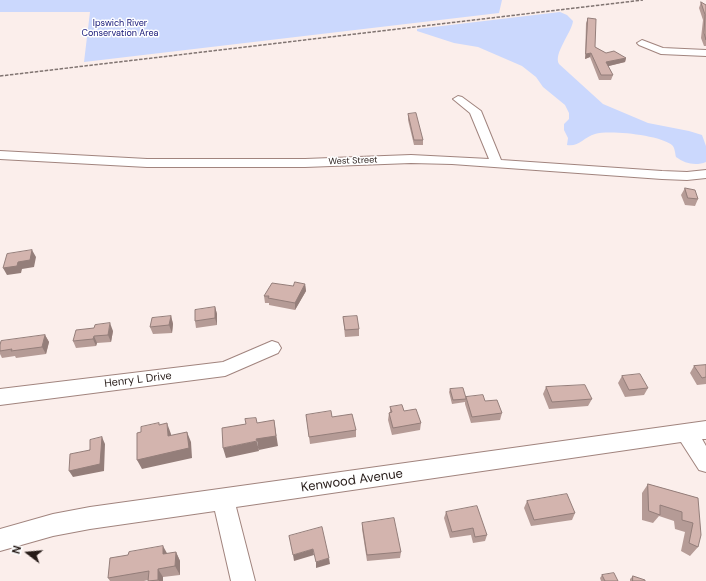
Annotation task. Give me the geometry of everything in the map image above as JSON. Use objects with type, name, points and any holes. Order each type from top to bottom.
[{"type":"street","points":[[642,43],[661,51],[706,53]]},
{"type":"street","points":[[458,99],[476,111],[496,162]]},
{"type":"street","name":"West Street","points":[[0,155],[133,163],[305,162],[411,159],[496,162],[662,176],[706,174]]},
{"type":"street","name":"Henry L Drive","points":[[0,397],[225,369],[272,348]]},
{"type":"street","points":[[696,432],[706,464]]},
{"type":"street","name":"Kenwood Avenue","points":[[0,540],[53,525],[90,518],[696,432]]},
{"type":"street","points":[[223,500],[243,581]]},
{"type":"green space","name":"Ipswich River Conservation Area","points":[[0,0],[502,0],[499,13],[84,62],[90,12],[0,12]]},
{"type":"green space","points":[[560,12],[567,15],[573,21],[559,55],[559,64],[603,104],[648,123],[702,135],[706,146],[706,162],[691,164],[683,161],[676,157],[672,145],[666,141],[634,134],[595,134],[575,145],[567,145],[568,138],[564,130],[564,124],[569,119],[569,113],[565,105],[543,87],[536,77],[522,66],[478,47],[454,43],[417,31],[417,29]]},
{"type":"building","points":[[701,2],[706,5],[706,40],[704,33],[705,15]]},
{"type":"building","points":[[588,18],[596,19],[595,47],[606,53],[614,51],[626,58],[606,62],[613,75],[601,75],[591,53],[586,54]]},
{"type":"building","points":[[416,113],[423,140],[414,140],[408,114]]},
{"type":"building","points":[[685,188],[695,190],[698,199],[688,198]]},
{"type":"building","points":[[32,250],[30,260],[18,262],[17,266],[3,268],[7,254]]},
{"type":"building","points":[[295,282],[305,284],[295,303],[264,296],[272,283],[293,286]]},
{"type":"building","points":[[215,307],[215,318],[195,321],[195,310]]},
{"type":"building","points":[[171,316],[169,325],[150,327],[152,318]]},
{"type":"building","points":[[357,316],[359,329],[345,330],[343,317]]},
{"type":"building","points":[[110,323],[108,335],[94,336],[93,339],[73,341],[76,330],[94,328],[95,325]]},
{"type":"building","points":[[45,335],[42,347],[0,351],[1,341]]},
{"type":"building","points":[[706,365],[706,377],[702,378],[694,366]]},
{"type":"building","points":[[640,374],[648,388],[629,390],[622,376]]},
{"type":"building","points":[[585,385],[592,399],[552,402],[546,387]]},
{"type":"building","points":[[463,388],[466,399],[453,400],[450,389]]},
{"type":"building","points":[[483,395],[485,401],[497,400],[502,413],[472,417],[466,397]]},
{"type":"building","points":[[402,405],[404,411],[416,409],[421,423],[393,428],[389,413],[392,412],[390,407]]},
{"type":"building","points":[[331,411],[332,417],[352,414],[356,430],[309,437],[306,415]]},
{"type":"building","points":[[256,418],[257,423],[274,420],[276,436],[256,439],[257,441],[223,448],[222,428],[246,424],[245,419]]},
{"type":"building","points":[[159,423],[159,425],[167,423],[168,436],[187,432],[189,448],[137,460],[137,433],[141,432],[141,427]]},
{"type":"building","points":[[102,437],[100,464],[69,471],[70,454],[90,450],[90,440]]},
{"type":"building","points":[[648,484],[698,498],[701,535],[698,547],[689,543],[693,523],[682,520],[682,512],[660,505],[660,515],[649,511]]},
{"type":"building","points":[[567,494],[575,513],[534,520],[527,501]]},
{"type":"building","points":[[477,506],[487,535],[475,537],[473,528],[452,532],[446,512]]},
{"type":"building","points":[[394,518],[401,552],[367,555],[362,523]]},
{"type":"building","points":[[322,527],[329,558],[316,562],[313,549],[293,555],[289,536]]},
{"type":"building","points":[[163,546],[163,554],[176,552],[175,566],[158,569],[158,580],[148,581],[149,571],[108,578],[110,558],[128,555],[129,552]]},
{"type":"building","points":[[614,573],[618,581],[605,581],[602,575]]},
{"type":"building","points":[[633,576],[645,580],[645,581],[633,581]]},
{"type":"railway","points":[[0,76],[643,0]]}]
